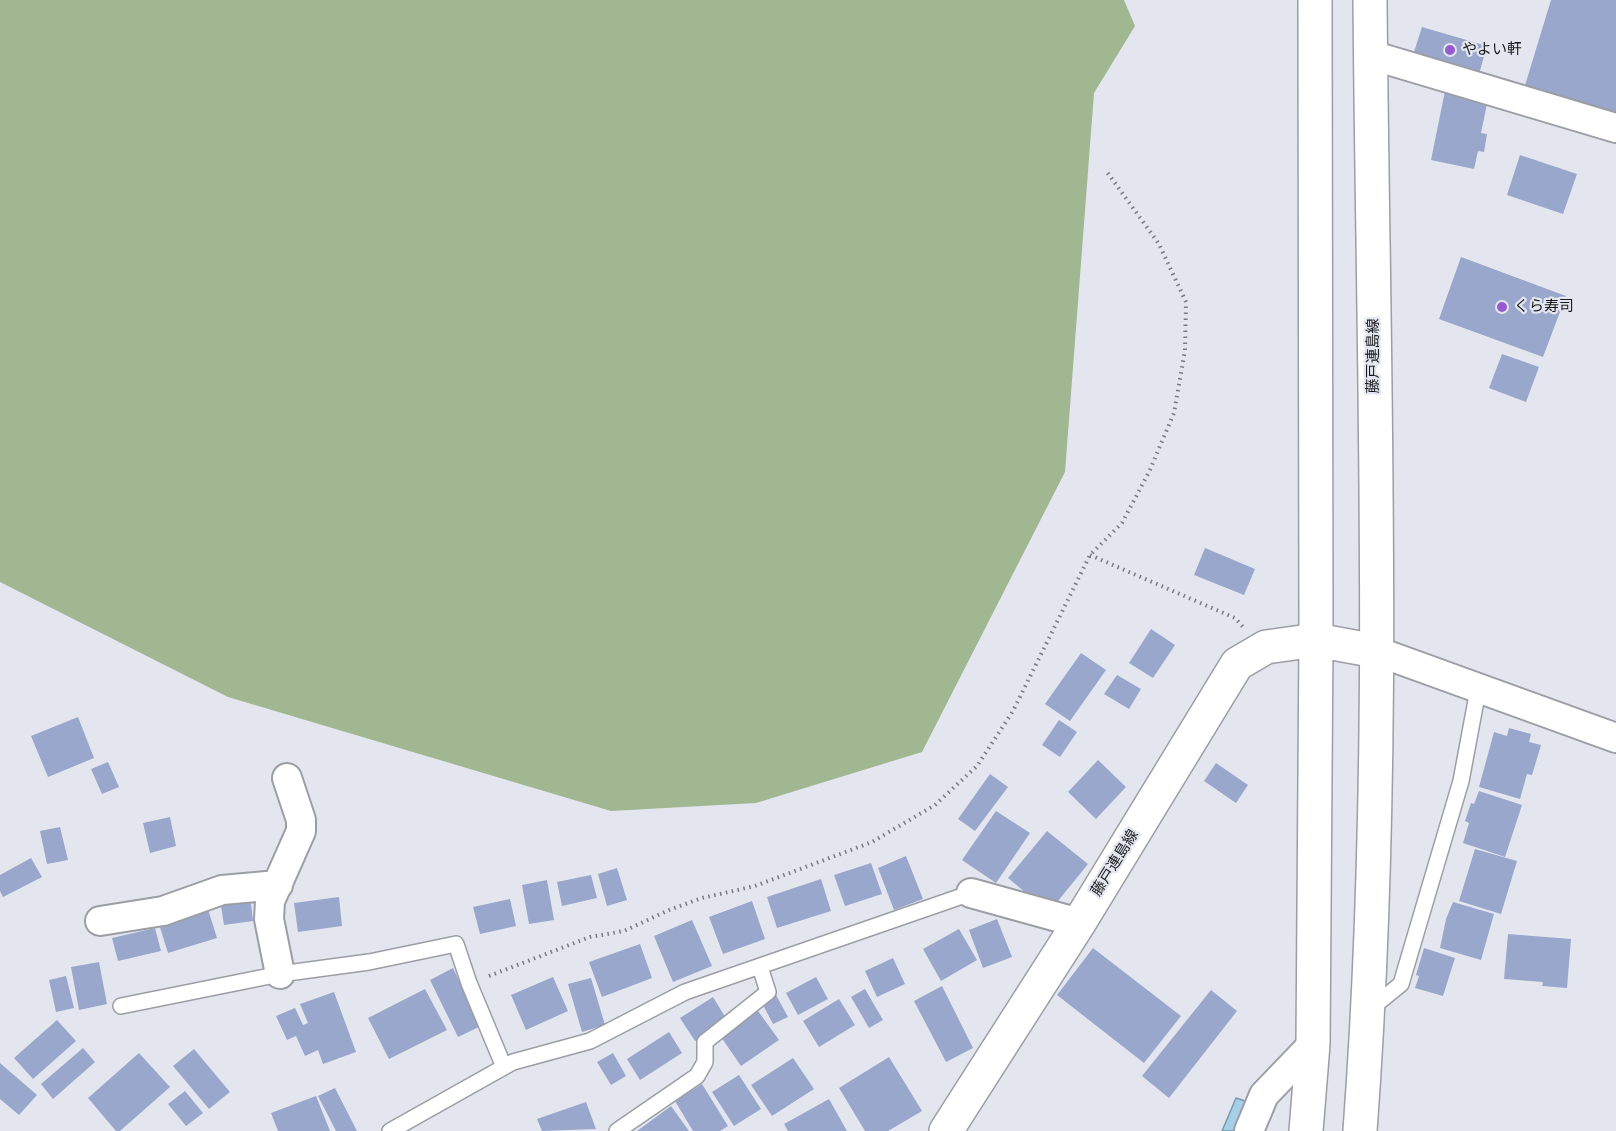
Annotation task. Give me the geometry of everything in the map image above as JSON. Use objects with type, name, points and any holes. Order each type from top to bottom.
[{"type":"main road","points":[[1306,1131],[1313,1044],[1317,640],[1315,0]]},
{"type":"main road","name":"藤戸連島線","points":[[946,1131],[1079,923],[1237,664],[1266,647],[1317,640],[1376,651],[1370,0]]},
{"type":"main road","points":[[1360,1131],[1369,1010],[1376,651]]},
{"type":"street","points":[[1371,55],[1616,128]]},
{"type":"street","points":[[1376,651],[1478,690],[1616,738]]},
{"type":"street","points":[[280,974],[269,919],[270,901],[301,831],[301,820],[287,778]]},
{"type":"street","points":[[100,921],[163,911],[222,890],[278,885]]},
{"type":"street","points":[[971,893],[1079,923]]},
{"type":"street","points":[[1249,1131],[1264,1095],[1313,1044]]},
{"type":"lane","points":[[1369,1010],[1401,984],[1461,781],[1478,690]]},
{"type":"lane","points":[[390,1131],[504,1067],[590,1041],[685,992],[971,893]]},
{"type":"lane","points":[[121,1006],[280,974],[369,962],[456,944],[469,983],[504,1067]]},
{"type":"lane","points":[[617,1131],[697,1076],[705,1062],[705,1042],[768,993],[760,967]]},
{"type":"path","points":[[469,983],[590,937],[624,931],[669,910],[702,898],[755,886],[872,842],[935,805],[977,766],[1013,711],[1090,555],[1122,523],[1149,472],[1174,413],[1185,350],[1186,302],[1159,244],[1107,172]]},
{"type":"path","points":[[1090,555],[1235,618],[1248,632]]},
{"type":"green space","points":[[0,0],[1124,0],[1135,26],[1094,93],[1065,472],[922,752],[756,803],[611,811],[228,697],[0,582]]},
{"type":"water","points":[[1236,1098],[1248,1102],[1235,1131],[1222,1131]]},
{"type":"building","points":[[1551,0],[1616,0],[1616,120],[1523,92]]},
{"type":"building","name":"やよい軒","points":[[1422,27],[1487,46],[1479,74],[1413,55]]},
{"type":"building","points":[[1445,91],[1488,99],[1481,133],[1487,134],[1484,152],[1478,151],[1474,169],[1431,160]]},
{"type":"building","points":[[1520,155],[1577,174],[1563,214],[1507,195]]},
{"type":"building","name":"くら寿司","points":[[1461,257],[1566,296],[1543,357],[1439,319]]},
{"type":"building","points":[[1502,354],[1539,367],[1526,402],[1489,388]]},
{"type":"building","points":[[1205,548],[1255,569],[1244,595],[1194,575]]},
{"type":"building","points":[[1151,629],[1175,645],[1153,678],[1129,663]]},
{"type":"building","points":[[1081,653],[1106,670],[1070,721],[1045,704]]},
{"type":"building","points":[[1117,675],[1141,689],[1129,709],[1104,694]]},
{"type":"building","points":[[78,717],[94,758],[48,777],[31,736]]},
{"type":"building","points":[[1059,720],[1077,732],[1060,757],[1042,745]]},
{"type":"building","points":[[1509,728],[1531,734],[1529,742],[1541,745],[1532,775],[1527,774],[1520,799],[1479,787],[1494,732],[1507,736]]},
{"type":"building","points":[[1098,760],[1126,787],[1096,819],[1068,792]]},
{"type":"building","points":[[108,762],[119,787],[102,794],[91,769]]},
{"type":"building","points":[[1216,763],[1248,785],[1236,803],[1204,781]]},
{"type":"building","points":[[990,774],[1008,787],[975,831],[958,819]]},
{"type":"building","points":[[1479,791],[1522,805],[1505,857],[1463,843],[1469,823],[1465,821],[1471,803],[1474,804]]},
{"type":"building","points":[[996,811],[1030,833],[996,883],[962,860]]},
{"type":"building","points":[[170,817],[176,846],[150,853],[143,823]]},
{"type":"building","points":[[60,827],[68,860],[47,864],[40,831]]},
{"type":"building","points":[[1047,831],[1088,864],[1049,912],[1008,878]]},
{"type":"building","points":[[1475,849],[1517,861],[1501,914],[1459,901]]},
{"type":"building","points":[[906,856],[923,899],[894,910],[878,868]]},
{"type":"building","points":[[31,858],[42,877],[3,897],[0,891],[0,875]]},
{"type":"building","points":[[871,863],[882,894],[845,906],[834,875]]},
{"type":"building","points":[[617,868],[627,900],[607,906],[598,874]]},
{"type":"building","points":[[591,875],[597,898],[562,906],[557,882]]},
{"type":"building","points":[[821,879],[831,911],[777,928],[767,897]]},
{"type":"building","points":[[547,880],[554,920],[529,924],[522,885]]},
{"type":"building","points":[[250,895],[253,921],[224,925],[220,899]]},
{"type":"building","points":[[339,897],[342,926],[298,932],[294,903]]},
{"type":"building","points":[[510,899],[516,926],[480,934],[473,907]]},
{"type":"building","points":[[752,901],[765,939],[723,954],[709,917]]},
{"type":"building","points":[[1453,902],[1494,914],[1481,960],[1440,948],[1446,919]]},
{"type":"building","points":[[207,906],[217,938],[168,953],[158,921]]},
{"type":"building","points":[[997,919],[1012,957],[983,968],[969,930]]},
{"type":"building","points":[[692,920],[712,966],[673,982],[654,936]]},
{"type":"building","points":[[155,928],[161,951],[118,961],[112,938]]},
{"type":"building","points":[[959,929],[977,960],[941,981],[923,949]]},
{"type":"building","points":[[1508,934],[1571,939],[1567,988],[1542,986],[1543,982],[1504,979]]},
{"type":"building","points":[[640,944],[652,978],[602,997],[589,962]]},
{"type":"building","points":[[1093,948],[1181,1016],[1144,1063],[1057,995]]},
{"type":"building","points":[[1424,948],[1455,958],[1443,996],[1415,988],[1419,976],[1416,975]]},
{"type":"building","points":[[893,958],[905,984],[877,997],[865,971]]},
{"type":"building","points":[[99,962],[107,1004],[79,1010],[71,967]]},
{"type":"building","points":[[453,968],[481,1026],[458,1037],[430,980]]},
{"type":"building","points":[[66,976],[74,1008],[56,1012],[49,980]]},
{"type":"building","points":[[553,977],[568,1011],[526,1030],[511,995]]},
{"type":"building","points":[[816,977],[828,999],[798,1015],[786,993]]},
{"type":"building","points":[[591,978],[605,1025],[582,1032],[568,984]]},
{"type":"building","points":[[942,986],[973,1048],[946,1062],[914,1001]]},
{"type":"building","points":[[425,989],[447,1030],[389,1059],[368,1018]]},
{"type":"building","points":[[865,989],[883,1020],[869,1028],[851,997]]},
{"type":"building","points":[[1211,990],[1237,1011],[1169,1098],[1142,1076]]},
{"type":"building","points":[[334,992],[356,1052],[323,1064],[318,1050],[305,1056],[296,1036],[287,1040],[276,1016],[295,1008],[303,1025],[308,1023],[300,1004]]},
{"type":"building","points":[[776,995],[788,1017],[773,1024],[762,1003]]},
{"type":"building","points":[[713,997],[727,1020],[695,1041],[680,1018]]},
{"type":"building","points":[[839,999],[855,1025],[819,1047],[803,1021]]},
{"type":"building","points":[[758,1011],[779,1040],[741,1066],[721,1037]]},
{"type":"building","points":[[57,1020],[76,1041],[33,1079],[14,1058]]},
{"type":"building","points":[[669,1032],[682,1053],[640,1080],[627,1059]]},
{"type":"building","points":[[83,1048],[95,1062],[53,1099],[41,1084]]},
{"type":"building","points":[[194,1049],[230,1092],[209,1109],[173,1066]]},
{"type":"building","points":[[139,1053],[170,1087],[120,1131],[116,1131],[88,1098]]},
{"type":"building","points":[[613,1053],[626,1076],[611,1085],[597,1062]]},
{"type":"building","points":[[889,1057],[922,1111],[888,1131],[865,1131],[839,1088]]},
{"type":"building","points":[[793,1058],[814,1089],[772,1116],[751,1085]]},
{"type":"building","points":[[0,1063],[37,1095],[19,1115],[0,1099]]},
{"type":"building","points":[[739,1075],[761,1109],[734,1126],[712,1092]]},
{"type":"building","points":[[702,1084],[728,1126],[720,1131],[693,1131],[675,1101]]},
{"type":"building","points":[[335,1088],[357,1131],[336,1131],[318,1096]]},
{"type":"building","points":[[185,1091],[203,1113],[186,1126],[168,1104]]},
{"type":"building","points":[[316,1096],[330,1131],[278,1131],[271,1113]]},
{"type":"building","points":[[829,1099],[847,1131],[788,1131],[784,1124]]},
{"type":"building","points":[[586,1102],[596,1129],[542,1131],[537,1119]]},
{"type":"building","points":[[671,1106],[689,1131],[637,1131]]},
{"type":"place","name":"やよい軒","points":[[1450,50]]},
{"type":"place","name":"くら寿司","points":[[1502,307]]}]
